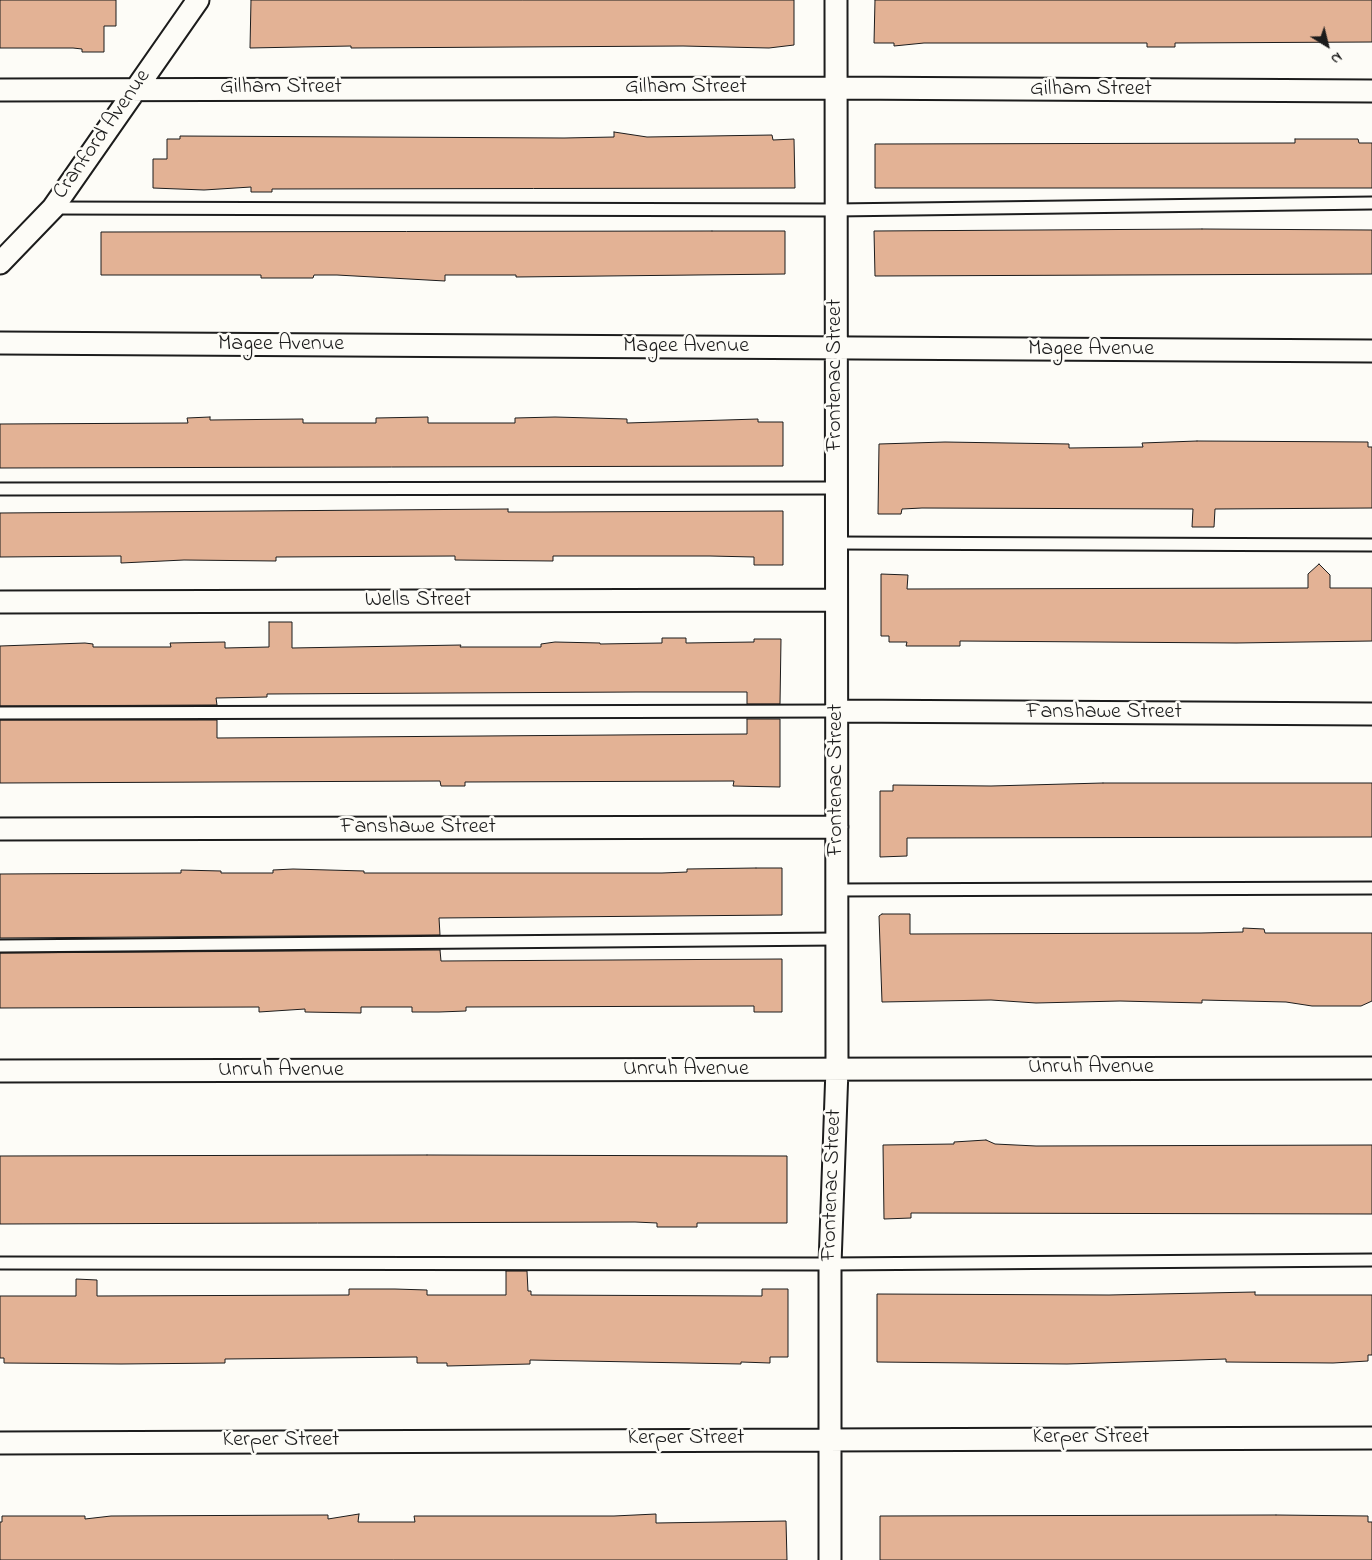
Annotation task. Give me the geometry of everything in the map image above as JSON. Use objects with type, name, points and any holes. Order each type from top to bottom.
[{"type":"street","name":"Cranford Avenue","points":[[0,262],[53,208],[198,0]]},
{"type":"street","name":"Frontenac Street","points":[[830,1560],[830,1264],[837,1069],[836,0]]},
{"type":"street","name":"Gilham Street","points":[[0,90],[135,88],[836,88],[1372,91]]},
{"type":"street","name":"Magee Avenue","points":[[0,343],[1372,351]]},
{"type":"street","name":"Wells Street","points":[[0,602],[836,600]]},
{"type":"street","name":"Fanshawe Street","points":[[837,711],[1372,714]]},
{"type":"street","name":"Fanshawe Street","points":[[0,829],[837,827]]},
{"type":"street","name":"Unruh Avenue","points":[[0,1071],[1372,1068]]},
{"type":"street","name":"Kerper Street","points":[[0,1443],[830,1438],[1372,1438]]},
{"type":"lane","points":[[53,208],[836,210],[1372,203]]},
{"type":"lane","points":[[0,489],[836,488]]},
{"type":"lane","points":[[836,543],[1372,544]]},
{"type":"lane","points":[[0,713],[837,711]]},
{"type":"lane","points":[[837,890],[1372,888]]},
{"type":"lane","points":[[0,946],[837,939]]},
{"type":"lane","points":[[0,1263],[830,1264],[1372,1260]]},
{"type":"building","points":[[0,0],[116,0],[116,26],[104,26],[104,52],[82,52],[82,49],[73,48],[0,48]]},
{"type":"building","points":[[251,0],[794,0],[794,45],[769,48],[683,46],[351,48],[351,46],[250,48]]},
{"type":"building","points":[[875,0],[1372,0],[1372,42],[1175,43],[1175,47],[1147,47],[1147,43],[924,43],[894,46],[894,43],[874,43]]},
{"type":"building","points":[[614,132],[647,137],[772,135],[773,140],[794,139],[795,188],[272,189],[272,192],[251,192],[251,187],[204,190],[153,188],[153,159],[167,159],[167,139],[180,139],[180,136],[564,138],[614,137]]},
{"type":"building","points":[[1295,139],[1358,139],[1359,143],[1372,143],[1372,188],[875,188],[875,144],[1295,143]]},
{"type":"building","points":[[1372,230],[1372,274],[875,276],[874,231]]},
{"type":"building","points":[[785,231],[785,274],[516,277],[516,275],[445,275],[445,281],[337,275],[314,275],[313,278],[261,278],[261,275],[101,275],[101,232]]},
{"type":"building","points":[[210,417],[210,420],[303,419],[303,423],[376,423],[376,418],[428,417],[428,423],[515,423],[515,418],[555,417],[627,419],[627,423],[758,419],[758,422],[783,422],[783,466],[0,468],[0,424],[188,423],[187,418]]},
{"type":"building","points":[[1197,441],[1368,442],[1368,447],[1372,447],[1372,508],[1215,509],[1214,527],[1192,527],[1193,509],[922,508],[902,509],[901,514],[878,514],[879,444],[945,442],[1069,444],[1069,448],[1143,447],[1142,443]]},
{"type":"building","points":[[508,509],[508,512],[783,511],[783,565],[754,565],[754,557],[710,556],[553,556],[553,561],[455,560],[455,556],[276,557],[276,561],[184,560],[121,563],[121,556],[0,557],[0,513]]},
{"type":"building","points":[[1319,564],[1330,575],[1330,588],[1372,588],[1372,641],[1236,643],[960,641],[960,646],[906,646],[907,642],[889,642],[889,636],[881,636],[881,574],[908,575],[907,589],[1308,588],[1308,574]]},
{"type":"building","points":[[269,622],[292,622],[292,648],[461,645],[460,647],[541,647],[541,644],[555,642],[600,644],[662,643],[662,638],[686,638],[686,643],[754,642],[754,639],[781,639],[780,704],[747,704],[747,692],[636,692],[267,694],[267,697],[216,698],[217,705],[0,706],[0,646],[85,643],[93,644],[93,647],[171,647],[170,643],[225,642],[225,648],[269,647]]},
{"type":"building","points":[[747,719],[780,719],[780,787],[733,786],[734,781],[465,782],[465,786],[441,786],[440,781],[0,783],[0,720],[217,720],[217,738],[747,734]]},
{"type":"building","points":[[1103,783],[1372,783],[1372,837],[907,838],[907,856],[880,857],[880,791],[893,791],[893,785],[991,786]]},
{"type":"building","points":[[782,868],[782,915],[439,918],[440,935],[0,938],[0,874],[181,873],[181,870],[221,871],[221,873],[273,873],[273,870],[293,869],[364,871],[364,873],[662,873],[687,872],[687,869]]},
{"type":"building","points":[[882,914],[910,914],[910,934],[1201,933],[1243,932],[1243,928],[1264,929],[1265,933],[1372,933],[1372,1001],[1361,1006],[1312,1006],[1286,1002],[1202,1000],[1202,1003],[1120,1001],[1036,1003],[991,1000],[882,1002],[879,916]]},
{"type":"building","points":[[440,950],[441,961],[782,959],[782,1012],[754,1012],[754,1006],[466,1007],[466,1011],[439,1012],[412,1012],[412,1007],[361,1007],[361,1013],[305,1012],[305,1009],[259,1012],[259,1007],[0,1008],[0,953]]},
{"type":"building","points":[[986,1140],[995,1144],[1036,1146],[1372,1145],[1372,1214],[911,1213],[911,1218],[884,1219],[883,1145],[954,1144],[954,1142]]},
{"type":"building","points":[[0,1156],[787,1156],[787,1223],[697,1223],[697,1227],[657,1227],[657,1223],[635,1222],[0,1224]]},
{"type":"building","points":[[506,1271],[527,1271],[528,1291],[531,1291],[531,1295],[762,1296],[762,1289],[788,1289],[788,1357],[770,1357],[770,1363],[741,1362],[741,1364],[530,1360],[530,1364],[447,1366],[447,1363],[417,1363],[417,1357],[225,1359],[225,1363],[121,1364],[4,1363],[4,1358],[0,1358],[0,1296],[76,1296],[76,1279],[97,1280],[97,1296],[349,1295],[349,1289],[427,1290],[427,1295],[506,1295]]},
{"type":"building","points":[[1255,1292],[1255,1295],[1372,1295],[1372,1355],[1368,1355],[1368,1361],[1333,1363],[1226,1362],[1226,1359],[1067,1364],[877,1362],[877,1294],[1109,1295]]},
{"type":"building","points":[[359,1514],[358,1522],[415,1522],[414,1516],[614,1516],[656,1514],[656,1523],[786,1521],[787,1560],[0,1560],[0,1522],[2,1522],[2,1516],[85,1516],[85,1519],[111,1516],[328,1515],[328,1519]]},
{"type":"building","points":[[880,1516],[1368,1516],[1368,1522],[1372,1522],[1372,1560],[880,1560]]}]
